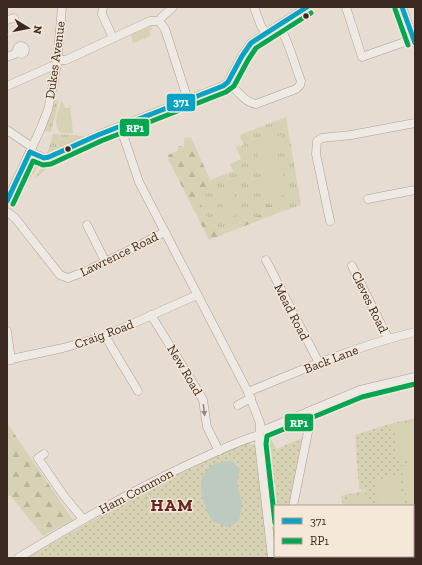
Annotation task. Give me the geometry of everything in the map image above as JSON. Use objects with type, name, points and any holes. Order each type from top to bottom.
[{"type":"street","name":"Dukes Avenue","points":[[7,201],[48,110],[57,62],[62,7]]},
{"type":"street","points":[[104,7],[102,14],[113,38]]},
{"type":"street","points":[[159,21],[173,7]]},
{"type":"street","points":[[254,7],[261,26],[266,33]]},
{"type":"street","points":[[7,130],[44,158],[77,143],[217,89],[228,82],[247,47],[266,33],[308,7]]},
{"type":"street","points":[[346,7],[362,57],[414,41],[402,7]]},
{"type":"street","points":[[7,86],[150,21],[159,21]]},
{"type":"street","points":[[159,21],[165,29],[188,100]]},
{"type":"street","points":[[228,82],[245,99],[256,104],[296,89],[300,85],[301,81],[293,57],[279,25]]},
{"type":"street","points":[[7,57],[17,53]]},
{"type":"street","points":[[330,221],[316,154],[316,140],[415,123]]},
{"type":"street","points":[[120,126],[139,182],[249,395],[260,423],[260,448],[273,548],[272,558]]},
{"type":"street","points":[[368,199],[415,190]]},
{"type":"street","name":"Lawrence Road","points":[[7,212],[15,218],[50,263],[64,277],[68,278],[73,277],[165,232]]},
{"type":"street","points":[[87,225],[105,261]]},
{"type":"street","name":"Mead Road","points":[[266,260],[319,363]]},
{"type":"street","name":"Cleves Road","points":[[352,266],[388,338]]},
{"type":"street","name":"Craig Road","points":[[9,360],[63,348],[105,336],[197,295]]},
{"type":"street","name":"New Road","points":[[151,315],[203,400],[207,427],[219,450]]},
{"type":"street","points":[[7,331],[9,360]]},
{"type":"street","name":"Back Lane","points":[[238,405],[249,395],[319,363],[388,338],[415,332]]},
{"type":"street","points":[[105,336],[138,391]]},
{"type":"street","name":"Ham Common","points":[[18,558],[83,519],[139,489],[219,450],[333,400],[360,390],[415,378]]},
{"type":"street","points":[[293,505],[310,422],[308,412]]},
{"type":"street","points":[[44,454],[38,458],[64,496],[83,519]]},
{"type":"green space","points":[[151,26],[152,30],[149,31],[151,36],[133,43],[131,35]]},
{"type":"green space","points":[[55,101],[59,101],[51,132],[44,131]]},
{"type":"green space","points":[[61,101],[65,108],[69,108],[70,104],[73,133],[61,133],[58,129],[56,118]]},
{"type":"green space","points":[[286,117],[301,205],[278,213],[275,208],[265,207],[256,218],[250,220],[243,219],[237,226],[223,231],[209,221],[202,208],[200,192],[211,182],[210,180],[233,171],[230,164],[241,159],[236,147],[244,145],[240,137],[242,134]]},
{"type":"green space","points":[[53,134],[74,135],[84,137],[47,154]]},
{"type":"green space","points":[[281,135],[287,149],[259,159],[253,145]]},
{"type":"green space","points":[[191,137],[211,182],[200,193],[202,208],[209,221],[223,231],[237,226],[243,219],[247,221],[248,214],[252,214],[255,218],[262,213],[268,205],[275,208],[278,213],[209,240],[169,161],[168,155],[177,151],[179,146],[184,147],[184,138]]},
{"type":"green space","points":[[66,152],[70,155],[50,166],[33,180],[45,162]]},
{"type":"green space","points":[[276,158],[290,192],[271,200],[258,165]]},
{"type":"green space","points":[[38,160],[42,162],[17,196],[11,209],[10,204],[29,165],[32,161]]},
{"type":"green space","points":[[230,186],[242,212],[228,219],[216,192]]},
{"type":"green space","points":[[415,418],[415,531],[414,505],[343,505],[341,496],[367,490],[359,489],[355,435]]},
{"type":"green space","points":[[415,421],[415,519],[414,505],[408,505],[401,466],[407,465],[407,461],[399,462],[393,425]]},
{"type":"green space","points":[[7,423],[73,520],[43,536],[10,495],[7,497]]},
{"type":"green space","points":[[268,433],[276,449],[305,437],[291,505],[274,505],[274,540],[263,458],[263,435]]},
{"type":"green space","points":[[248,442],[256,447],[269,558],[27,558],[154,485]]},
{"type":"green space","points":[[398,476],[405,505],[379,505],[374,480]]},
{"type":"green space","points":[[366,494],[368,503],[348,505],[347,499]]},
{"type":"shaded area","points":[[232,461],[240,469],[237,484],[242,504],[239,521],[227,527],[212,521],[205,506],[201,490],[204,475],[209,468],[216,463]]},
{"type":"transit line","name":"371","points":[[30,152],[44,158],[49,157],[98,135],[223,86],[228,82],[251,43],[307,7]]},
{"type":"transit line","name":"371","points":[[402,7],[415,43]]},
{"type":"transit line","name":"RP1","points":[[395,9],[408,45]]},
{"type":"transit line","name":"RP1","points":[[13,204],[33,161],[43,165],[51,164],[101,141],[226,92],[234,86],[256,48],[311,13]]},
{"type":"transit line","name":"371","points":[[7,201],[30,152]]},
{"type":"transit line","name":"RP1","points":[[274,514],[266,444],[267,436],[362,397],[415,384]]},
{"type":"district","name":"HAM","points":[[172,505]]}]
